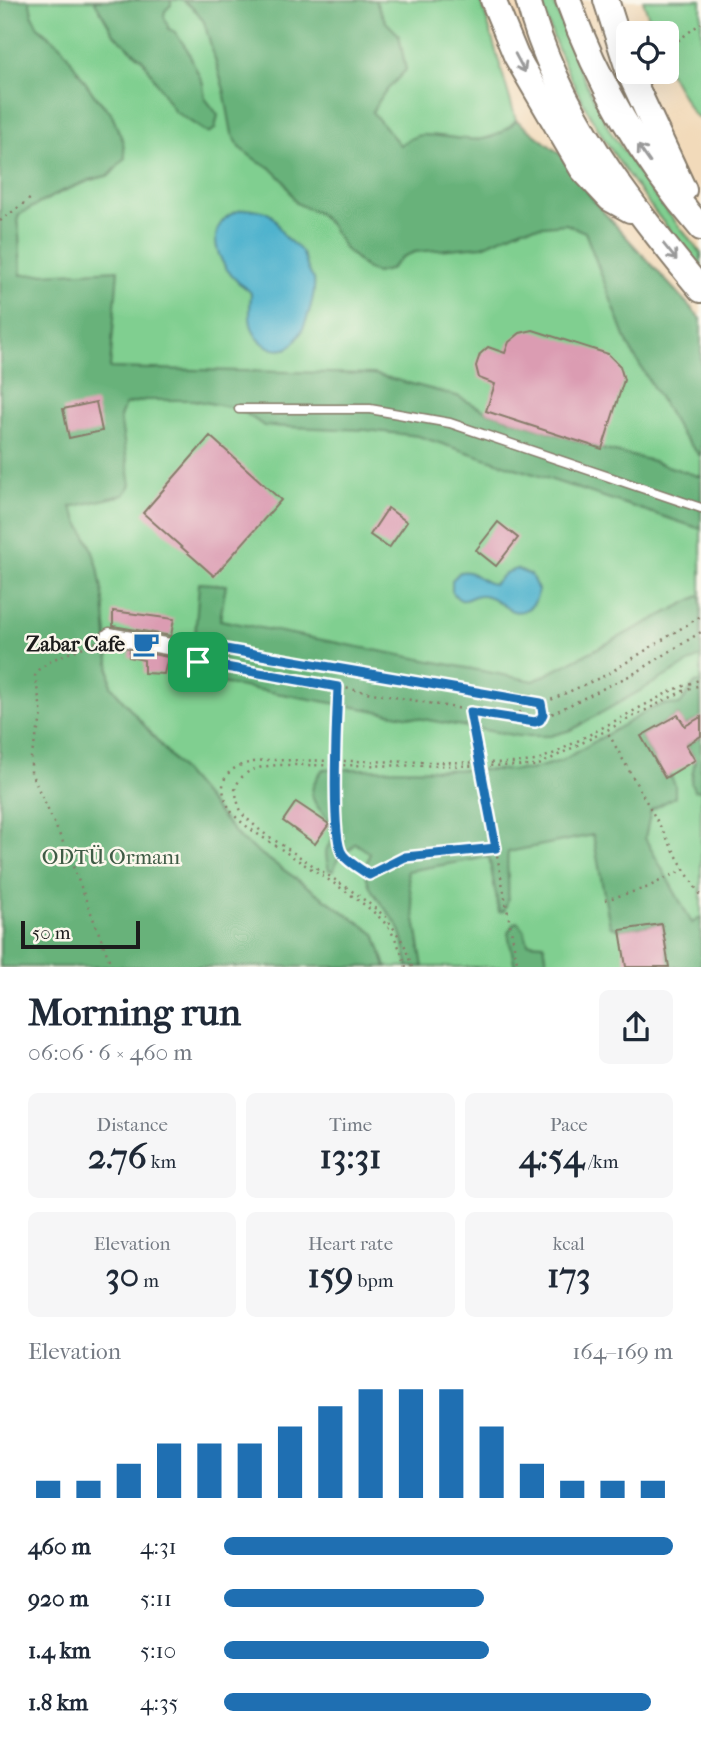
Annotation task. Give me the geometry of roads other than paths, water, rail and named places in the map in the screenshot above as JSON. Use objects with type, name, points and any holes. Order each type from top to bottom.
[{"type":"main road","points":[[493,0],[516,56],[582,169],[610,200],[640,215]]},
{"type":"main road","points":[[528,0],[544,48],[592,145],[640,215],[701,290]]},
{"type":"main road","points":[[568,0],[593,63],[618,114],[660,177],[701,228]]},
{"type":"main road","points":[[606,0],[616,30]]},
{"type":"main road","points":[[635,84],[652,125],[701,221]]},
{"type":"street","points":[[110,636],[177,648]]},
{"type":"lane","points":[[239,408],[370,409],[440,421],[594,470],[701,508]]},
{"type":"water","points":[[252,209],[272,216],[287,239],[301,251],[314,279],[311,305],[304,326],[294,343],[285,349],[270,347],[256,336],[250,316],[251,293],[227,269],[217,246],[216,237],[222,222],[235,212]]},
{"type":"water","points":[[516,569],[531,575],[538,590],[534,603],[520,612],[509,609],[488,596],[463,600],[452,591],[452,580],[460,572],[470,572],[494,584],[505,573]]},
{"type":"place","name":"Zabar Cafe","points":[[146,644]]},
{"type":"park label","name":"ODTÜ Ormanı","points":[[111,857]]}]
